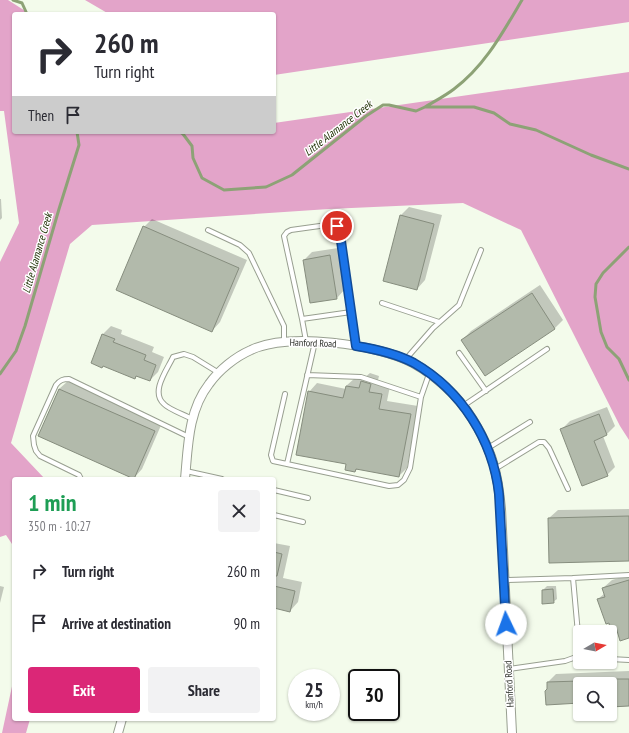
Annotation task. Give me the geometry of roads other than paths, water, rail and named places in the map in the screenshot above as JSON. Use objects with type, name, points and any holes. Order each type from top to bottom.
[{"type":"street","name":"Hanford Road","points":[[185,475],[192,419],[202,395],[209,384],[228,364],[251,350],[284,342],[310,342],[356,346],[373,349],[413,363],[429,374],[451,392],[473,418],[488,448],[497,478],[501,509],[512,733]]},
{"type":"street","points":[[118,733],[121,721]]},
{"type":"lane","points":[[287,464],[307,375],[310,342],[302,319],[284,236],[286,232],[334,224],[337,226],[340,234],[356,346]]},
{"type":"lane","points":[[208,230],[240,245],[249,253],[284,326],[284,342]]},
{"type":"lane","points":[[405,360],[439,322],[460,305],[481,250]]},
{"type":"lane","points":[[382,303],[439,322]]},
{"type":"lane","points":[[302,319],[351,312]]},
{"type":"lane","points":[[463,406],[547,349]]},
{"type":"lane","points":[[459,353],[486,391]]},
{"type":"lane","points":[[192,419],[164,404],[159,396],[158,388],[173,358],[184,354],[193,357],[219,373]]},
{"type":"lane","points":[[285,394],[271,455],[273,461],[389,486],[398,485],[404,480],[410,468],[421,397],[429,374]]},
{"type":"lane","points":[[307,375],[361,377],[421,397]]},
{"type":"lane","points":[[80,477],[79,475],[40,456],[34,445],[33,436],[56,385],[65,379],[69,379],[189,437]]},
{"type":"lane","points":[[488,448],[530,422]]},
{"type":"lane","points":[[494,469],[539,442],[544,442],[549,448],[568,489]]},
{"type":"lane","points":[[185,475],[204,477]]},
{"type":"lane","points":[[276,490],[308,498]]},
{"type":"lane","points":[[276,515],[303,522]]},
{"type":"lane","points":[[504,580],[629,575]]},
{"type":"lane","points":[[573,578],[577,625]]},
{"type":"lane","points":[[509,669],[565,661],[573,658]]},
{"type":"lane","points":[[617,659],[629,660]]},
{"type":"waterway","points":[[13,0],[22,3],[26,12]]},
{"type":"waterway","points":[[425,107],[451,92],[475,70],[492,48],[522,0]]},
{"type":"waterway","name":"Little Alamance Creek","points":[[183,134],[192,146],[193,158],[202,178],[224,190],[266,187],[292,175],[366,116],[383,105],[416,111],[425,107],[474,107],[494,113],[510,124],[536,130],[591,155],[629,169]]},
{"type":"waterway","name":"Little Alamance Creek","points":[[0,374],[16,351],[25,326],[79,145],[77,134]]},
{"type":"waterway","name":"Little Alamance Creek","points":[[629,247],[603,273],[596,284],[595,297],[601,332],[607,347],[619,359],[629,380]]}]
